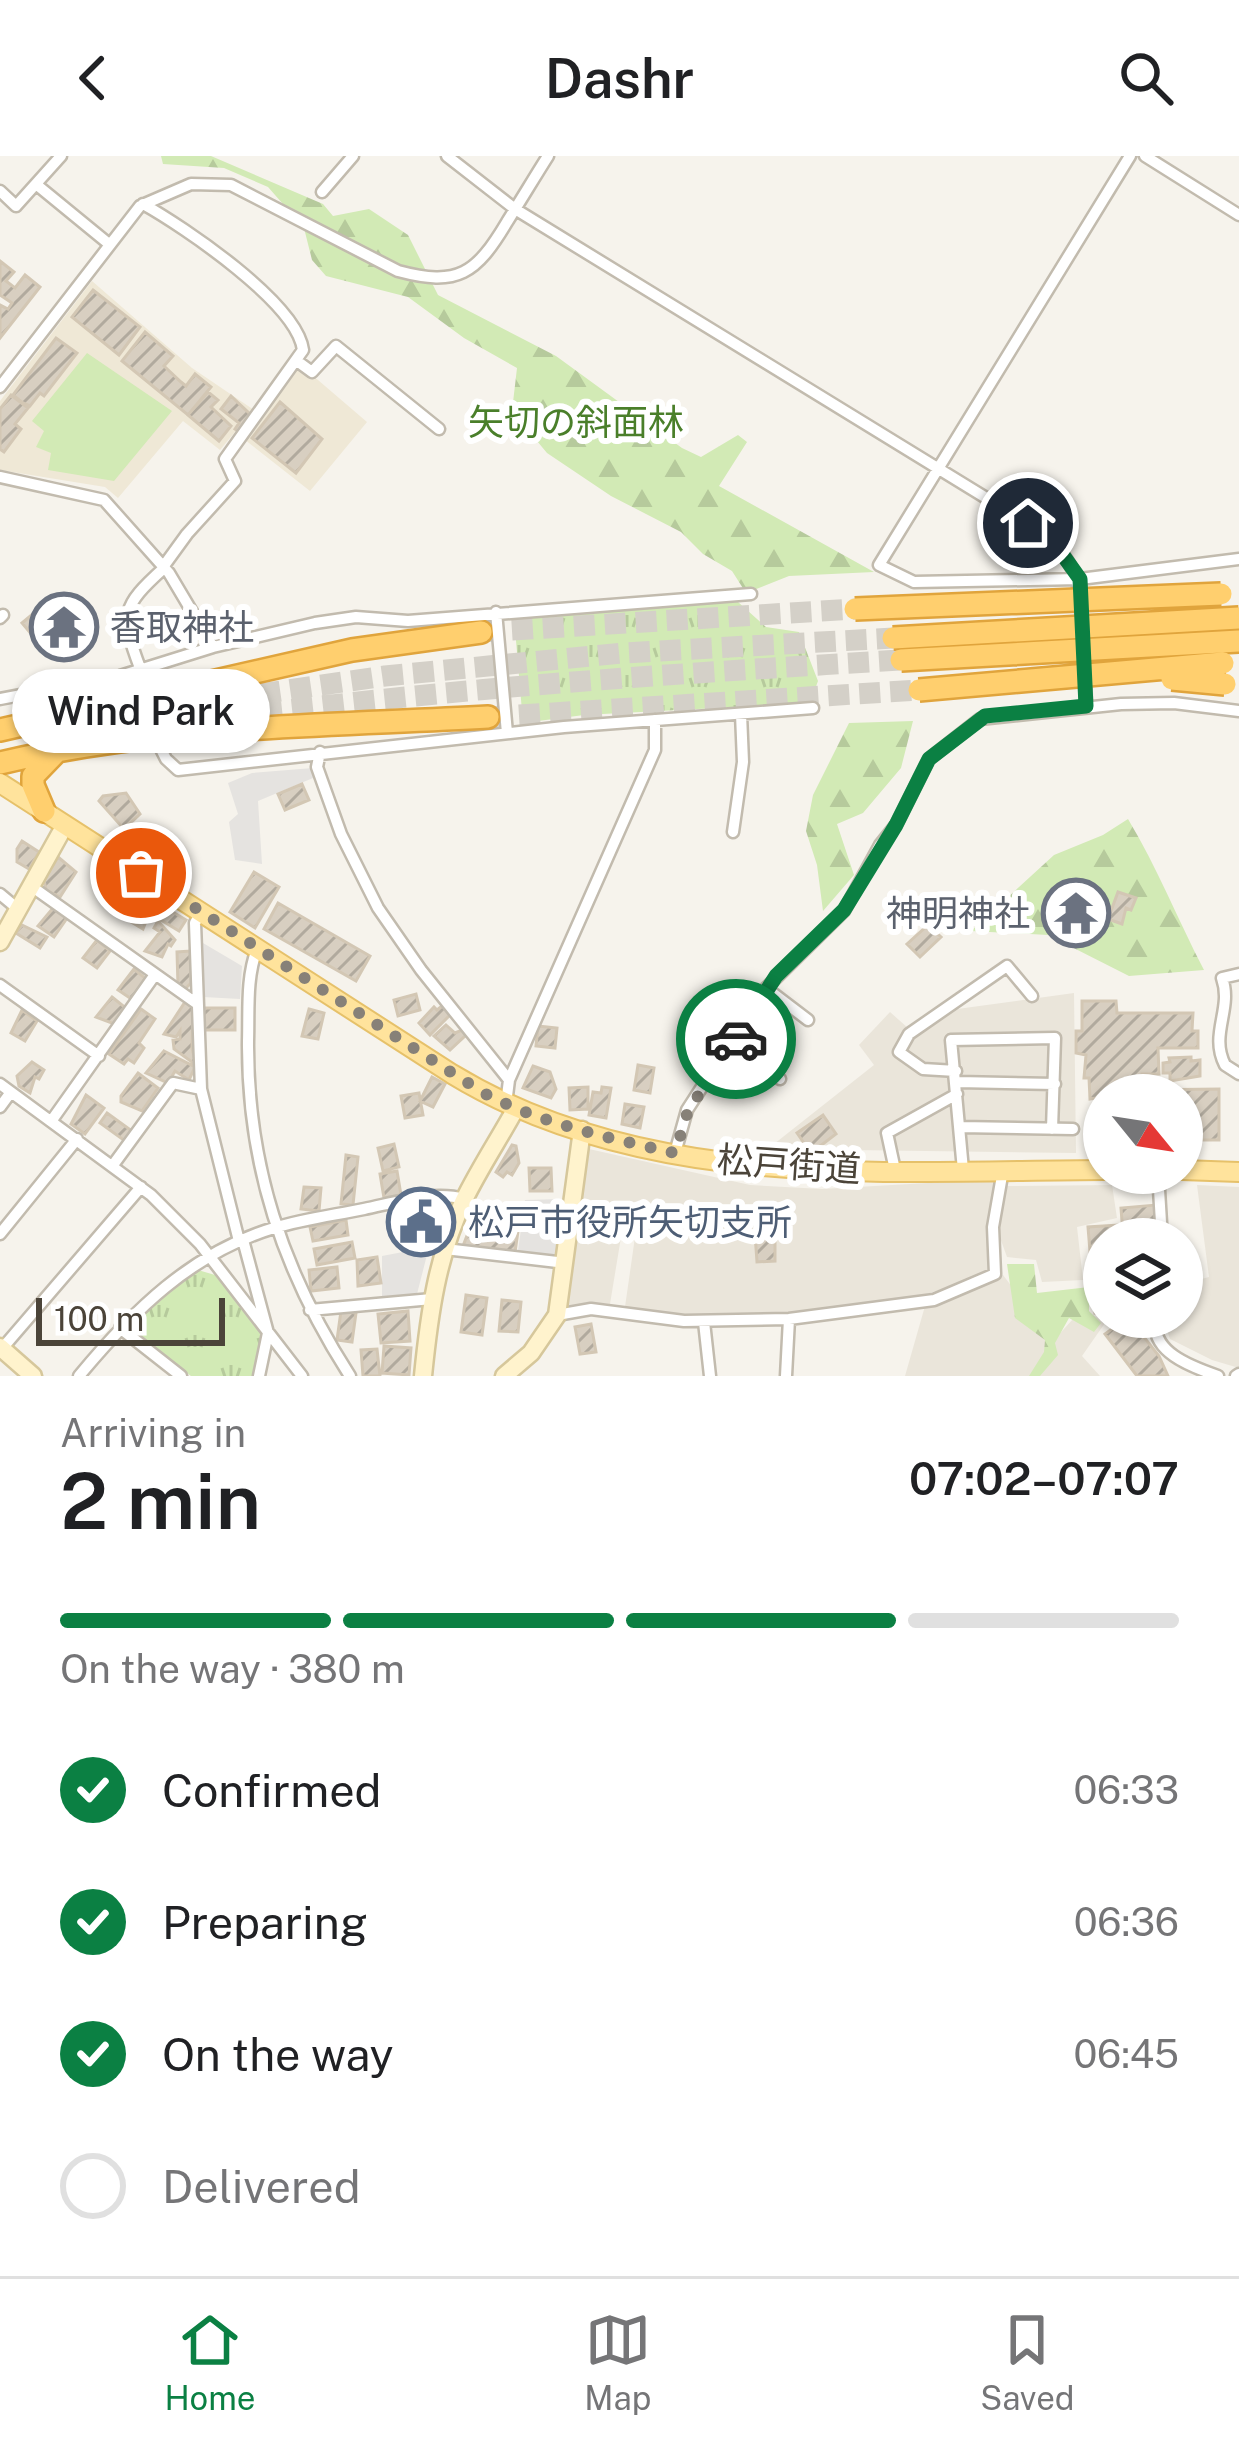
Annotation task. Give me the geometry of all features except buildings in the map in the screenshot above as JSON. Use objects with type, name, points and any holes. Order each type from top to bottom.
[{"type":"highway","points":[[855,608],[1077,589],[1230,590]]},
{"type":"highway","points":[[1239,619],[897,649],[1239,640]]},
{"type":"highway","points":[[0,730],[352,650],[481,632]]},
{"type":"highway","points":[[919,690],[1232,674]]},
{"type":"highway","points":[[0,763],[60,749],[155,737],[488,718]]},
{"type":"highway","points":[[44,811],[33,776],[60,749]]},
{"type":"main road","name":"松戸街道","points":[[0,783],[511,1106],[675,1153],[778,1169],[1083,1170]]},
{"type":"main road","points":[[1203,1171],[1239,1172]]},
{"type":"street","points":[[0,191],[16,206],[61,156]]},
{"type":"street","points":[[322,192],[353,156]]},
{"type":"street","points":[[447,156],[515,209],[1010,511],[1055,544],[1077,589],[1086,706]]},
{"type":"street","points":[[0,387],[143,204],[191,184],[231,185],[398,271],[439,279],[463,274],[488,255],[548,156]]},
{"type":"street","points":[[1130,156],[879,565],[914,582],[1077,589],[1239,559]]},
{"type":"street","points":[[1144,156],[1239,214]]},
{"type":"street","points":[[37,185],[109,244]]},
{"type":"street","points":[[140,668],[126,630],[126,610],[133,596],[164,567],[235,481],[225,459],[303,350],[299,333],[274,301],[196,235],[143,204]]},
{"type":"street","points":[[297,362],[312,372],[336,346],[439,429]]},
{"type":"street","points":[[0,477],[104,500],[164,567],[213,647]]},
{"type":"street","points":[[0,698],[120,676],[213,647],[356,617],[408,621],[751,594]]},
{"type":"street","points":[[496,612],[507,733]]},
{"type":"street","points":[[97,707],[120,676]]},
{"type":"street","points":[[675,1153],[688,1111],[766,988],[844,910],[896,825],[929,759],[985,716],[1174,703],[1239,711]]},
{"type":"street","points":[[155,737],[178,770],[507,733],[813,708]]},
{"type":"street","points":[[733,832],[743,762],[741,714]]},
{"type":"street","points":[[423,1376],[432,1299],[445,1249],[464,1199],[511,1106],[509,1080],[655,750],[655,720]]},
{"type":"street","points":[[320,752],[317,767],[325,791],[378,908],[509,1080]]},
{"type":"street","points":[[0,942],[65,825]]},
{"type":"street","points":[[31,886],[196,1003]]},
{"type":"street","points":[[0,894],[18,909]]},
{"type":"street","points":[[201,912],[195,923],[201,1089],[268,1333],[259,1376]]},
{"type":"street","points":[[257,949],[249,997],[249,1107],[275,1228],[310,1310],[350,1376]]},
{"type":"street","points":[[1031,996],[1007,965],[909,1034],[899,1052],[923,1069],[957,1082],[1055,1084]]},
{"type":"street","points":[[1239,974],[1222,978],[1226,988],[1217,1038],[1225,1065],[1239,1074]]},
{"type":"street","points":[[52,1120],[154,976]]},
{"type":"street","points":[[0,985],[99,1056]]},
{"type":"street","points":[[766,988],[808,1020]]},
{"type":"street","points":[[963,1170],[951,1040],[1055,1038],[1052,1129]]},
{"type":"street","points":[[733,1043],[781,1079]]},
{"type":"street","points":[[896,1170],[886,1133],[957,1082]]},
{"type":"street","points":[[113,1165],[172,1083],[201,1089]]},
{"type":"street","points":[[0,1084],[141,1187],[209,1255],[302,1376]]},
{"type":"street","points":[[0,1107],[11,1092]]},
{"type":"street","points":[[960,1127],[1072,1129]]},
{"type":"street","points":[[504,1376],[531,1353],[557,1315],[583,1130]]},
{"type":"street","points":[[0,1234],[77,1139]]},
{"type":"street","points":[[557,1315],[591,1309],[704,1322],[789,1319],[934,1300],[995,1274],[993,1227],[1003,1171]]},
{"type":"street","points":[[33,1376],[1,1349],[141,1187]]},
{"type":"street","points":[[79,1376],[157,1292],[209,1255],[241,1240],[275,1228],[410,1200],[464,1199]]},
{"type":"street","points":[[445,1249],[566,1263]]},
{"type":"street","points":[[310,1310],[432,1299]]},
{"type":"street","points":[[786,1376],[789,1319]]},
{"type":"street","points":[[704,1322],[710,1376]]},
{"type":"street","points":[[120,1328],[181,1376]]},
{"type":"street","points":[[1156,1338],[1173,1356],[1218,1376]]},
{"type":"shaded area","points":[[92,281],[192,368],[254,410],[297,362],[367,422],[310,491],[235,432],[220,450],[183,421],[118,498],[105,487],[0,470],[0,401]]},
{"type":"shaded area","points":[[313,768],[313,778],[258,801],[262,864],[235,860],[229,822],[238,814],[228,783],[252,773]]},
{"type":"shaded area","points":[[203,943],[242,966],[240,999],[203,997]]},
{"type":"shaded area","points":[[1074,993],[1076,1153],[778,1149],[774,1144],[874,1065],[859,1045],[890,1012],[908,1028],[916,1028],[950,1010]]},
{"type":"shaded area","points":[[589,1149],[750,1185],[822,1189],[998,1179],[988,1233],[991,1272],[927,1294],[788,1316],[704,1319],[625,1307],[638,1216],[625,1213],[610,1304],[566,1307]]},
{"type":"shaded area","points":[[1083,1185],[1083,1194],[1113,1194],[1117,1218],[1083,1218],[1083,1226],[1077,1227],[1083,1280],[1042,1282],[1036,1260],[1007,1257],[998,1232],[1007,1186]]},
{"type":"shaded area","points":[[1203,1185],[1239,1187],[1239,1368],[1170,1338],[1203,1338],[1203,1279],[1209,1277],[1198,1194],[1203,1194]]},
{"type":"shaded area","points":[[561,1199],[568,1204],[561,1257],[518,1251],[525,1200]]},
{"type":"shaded area","points":[[429,1247],[417,1294],[382,1297],[382,1256]]},
{"type":"shaded area","points":[[1003,1275],[1053,1341],[1083,1308],[1083,1338],[1095,1338],[1082,1356],[1100,1376],[905,1376],[925,1306]]},
{"type":"green space","name":"矢切の斜面林","points":[[161,156],[211,156],[323,204],[333,216],[369,209],[408,235],[438,295],[556,356],[682,448],[701,457],[738,435],[747,442],[719,486],[874,572],[789,576],[746,593],[732,571],[703,554],[681,532],[611,496],[547,453],[512,411],[517,368],[464,338],[408,297],[326,276],[312,260],[304,228],[268,187],[224,168],[163,164]]},
{"type":"green space","points":[[87,353],[172,411],[114,481],[48,470],[51,453],[36,447],[44,431],[32,421]]},
{"type":"green space","points":[[738,602],[766,627],[799,632],[818,681],[810,703],[584,715],[523,723],[514,617]]},
{"type":"green space","points":[[913,721],[901,768],[863,813],[837,824],[854,875],[823,911],[817,865],[806,831],[813,795],[849,723]]},
{"type":"green space","points":[[1128,819],[1204,970],[1129,976],[1048,935],[971,931],[1054,855]]},
{"type":"green space","points":[[1007,1264],[1034,1264],[1037,1293],[1083,1288],[1083,1326],[1069,1318],[1055,1343],[1058,1355],[1040,1376],[1029,1376],[1044,1352],[1045,1340],[1015,1318]]},
{"type":"green space","points":[[198,1270],[215,1275],[265,1337],[257,1376],[191,1376],[133,1333],[133,1327],[167,1291]]},
{"type":"tunnel","points":[[481,632],[855,609]]},
{"type":"tunnel","points":[[106,716],[385,676],[623,653],[893,638]]},
{"type":"tunnel","points":[[77,738],[195,720],[460,692],[901,660]]},
{"type":"tunnel","points":[[488,717],[919,690]]},
{"type":"way so far","points":[[141,873],[482,1092],[516,1108],[608,1137],[675,1153],[697,1094],[736,1039]]},
{"type":"place","name":"香取神社","points":[[64,627]]},
{"type":"place","name":"Wind Park","points":[[141,873]]},
{"type":"place","name":"神明神社","points":[[1076,913]]},
{"type":"place","name":"松戸市役所矢切支所","points":[[421,1222]]},
{"type":"route","points":[[736,1039],[776,976],[844,910],[896,825],[929,759],[985,716],[1086,706],[1080,579],[1055,544],[1028,523]]}]
